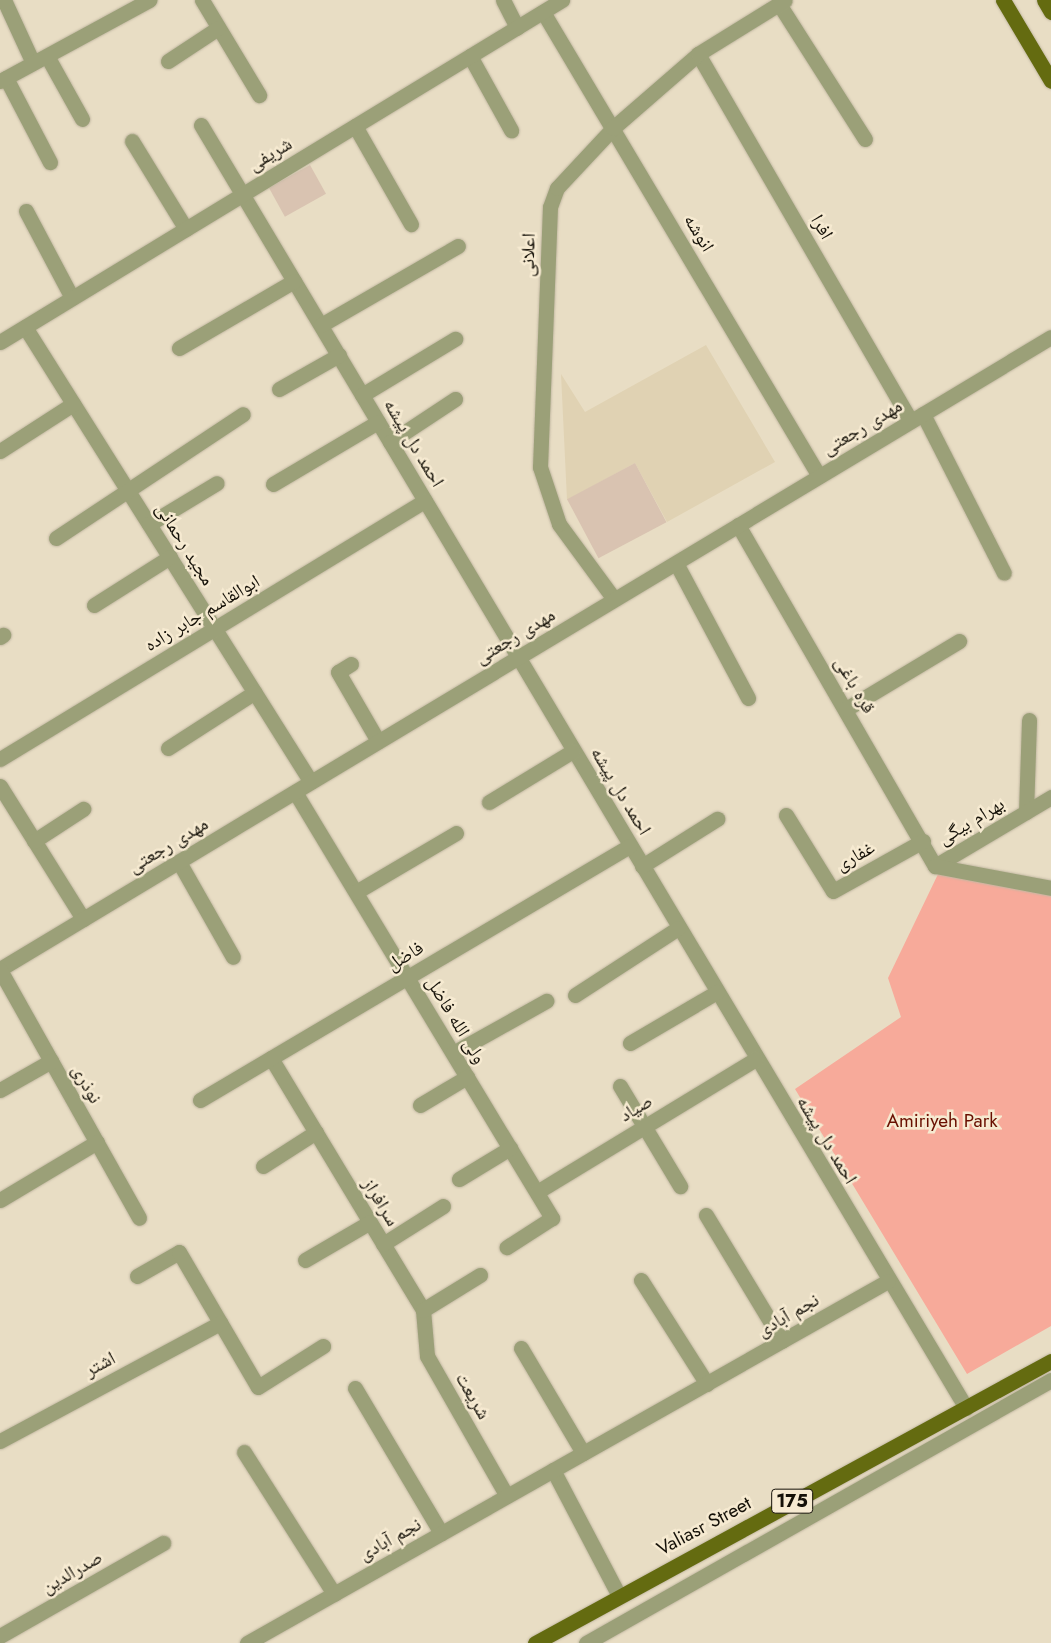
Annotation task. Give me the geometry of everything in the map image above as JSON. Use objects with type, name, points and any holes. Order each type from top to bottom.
[{"type":"main road","points":[[1003,0],[1051,81]]},
{"type":"main road","points":[[1044,0],[1051,12]]},
{"type":"main road","name":"Valiasr Street","points":[[535,1643],[618,1594],[966,1408],[1049,1370]]},
{"type":"street","points":[[4,0],[33,63]]},
{"type":"street","points":[[50,162],[3,79],[149,0]]},
{"type":"street","points":[[202,0],[258,95]]},
{"type":"street","points":[[503,0],[517,28]]},
{"type":"street","name":"شریفی","points":[[0,342],[562,0]]},
{"type":"street","points":[[782,2],[865,139]]},
{"type":"street","name":"اعلانی","points":[[614,599],[559,524],[540,467],[550,207],[557,188],[614,128],[698,54],[782,2]]},
{"type":"street","name":"انوشه","points":[[543,12],[614,128],[819,476]]},
{"type":"street","points":[[168,61],[218,28]]},
{"type":"street","name":"افرا","points":[[698,54],[917,417],[1004,573]]},
{"type":"street","points":[[47,56],[82,119]]},
{"type":"street","points":[[470,56],[511,130]]},
{"type":"street","name":"احمد دل پیشه","points":[[201,125],[888,1281],[966,1408]]},
{"type":"street","points":[[356,126],[411,224]]},
{"type":"street","points":[[132,141],[186,229]]},
{"type":"street","points":[[26,211],[72,298]]},
{"type":"street","points":[[321,326],[458,246]]},
{"type":"street","points":[[179,348],[294,281]]},
{"type":"street","name":"مجید رحمانی","points":[[25,327],[311,782]]},
{"type":"street","name":"مهدی رجعتی","points":[[0,970],[1051,337]]},
{"type":"street","points":[[362,395],[455,338]]},
{"type":"street","points":[[279,389],[339,355]]},
{"type":"street","points":[[390,442],[455,399]]},
{"type":"street","points":[[0,451],[73,404]]},
{"type":"street","points":[[56,538],[127,489],[243,414]]},
{"type":"street","points":[[274,484],[378,422]]},
{"type":"street","points":[[149,524],[217,483]]},
{"type":"street","name":"ابوالقاسم جابر زاده","points":[[0,760],[425,501]]},
{"type":"street","name":"قره باغی","points":[[738,525],[935,866]]},
{"type":"street","points":[[94,606],[170,557]]},
{"type":"street","points":[[676,563],[748,698]]},
{"type":"street","points":[[846,709],[959,641]]},
{"type":"street","points":[[351,664],[338,672],[378,741]]},
{"type":"street","points":[[168,748],[254,692]]},
{"type":"street","points":[[1026,812],[1029,720]]},
{"type":"street","points":[[489,802],[573,751]]},
{"type":"street","points":[[0,786],[83,919]]},
{"type":"street","name":"ولی الله فاضل","points":[[295,792],[552,1218],[507,1247]]},
{"type":"street","name":"بهرام بیگی","points":[[935,866],[1051,798]]},
{"type":"street","points":[[34,841],[83,809]]},
{"type":"street","name":"غفاری","points":[[786,815],[833,891],[922,841]]},
{"type":"street","points":[[642,866],[717,819]]},
{"type":"street","points":[[356,892],[456,833]]},
{"type":"street","name":"فاضل","points":[[200,1100],[630,846]]},
{"type":"street","points":[[179,862],[233,957]]},
{"type":"street","name":"بهرام بیگی","points":[[935,866],[1051,888]]},
{"type":"street","points":[[575,995],[678,928]]},
{"type":"street","name":"نوذری","points":[[0,970],[139,1218]]},
{"type":"street","points":[[630,1043],[717,992]]},
{"type":"street","points":[[453,1054],[546,1001]]},
{"type":"street","name":"سرافراز","points":[[271,1058],[423,1310]]},
{"type":"street","name":"صیاد","points":[[537,1192],[756,1059]]},
{"type":"street","points":[[0,1090],[51,1061]]},
{"type":"street","points":[[420,1105],[467,1077]]},
{"type":"street","points":[[620,1086],[680,1186]]},
{"type":"street","points":[[263,1166],[316,1132]]},
{"type":"street","points":[[0,1200],[97,1142]]},
{"type":"street","points":[[460,1179],[510,1148]]},
{"type":"street","points":[[383,1244],[444,1206]]},
{"type":"street","points":[[706,1215],[782,1341]]},
{"type":"street","points":[[305,1260],[370,1222]]},
{"type":"street","points":[[137,1276],[179,1252],[258,1387],[323,1346]]},
{"type":"street","points":[[423,1310],[480,1275]]},
{"type":"street","points":[[641,1280],[707,1384]]},
{"type":"street","name":"نجم آبادی","points":[[247,1643],[888,1281]]},
{"type":"street","name":"شریعت","points":[[423,1310],[427,1356],[507,1496]]},
{"type":"street","name":"اشتر","points":[[0,1441],[220,1322]]},
{"type":"street","points":[[521,1348],[583,1453]]},
{"type":"street","points":[[574,1620],[586,1643],[1049,1370]]},
{"type":"street","points":[[355,1388],[441,1533]]},
{"type":"street","points":[[244,1452],[334,1594]]},
{"type":"street","points":[[553,1470],[618,1594]]},
{"type":"street","name":"صدرالدین","points":[[0,1636],[163,1543]]},
{"type":"shaded area","points":[[706,345],[775,462],[667,522],[635,463],[567,500],[561,374],[585,412]]},
{"type":"green space","name":"Amiriyeh Park","points":[[940,870],[1051,893],[1051,1326],[967,1374],[795,1089],[901,1017],[888,978]]},
{"type":"building","points":[[310,165],[326,194],[285,217],[269,188]]},
{"type":"building","points":[[635,463],[666,522],[598,558],[567,499]]}]
